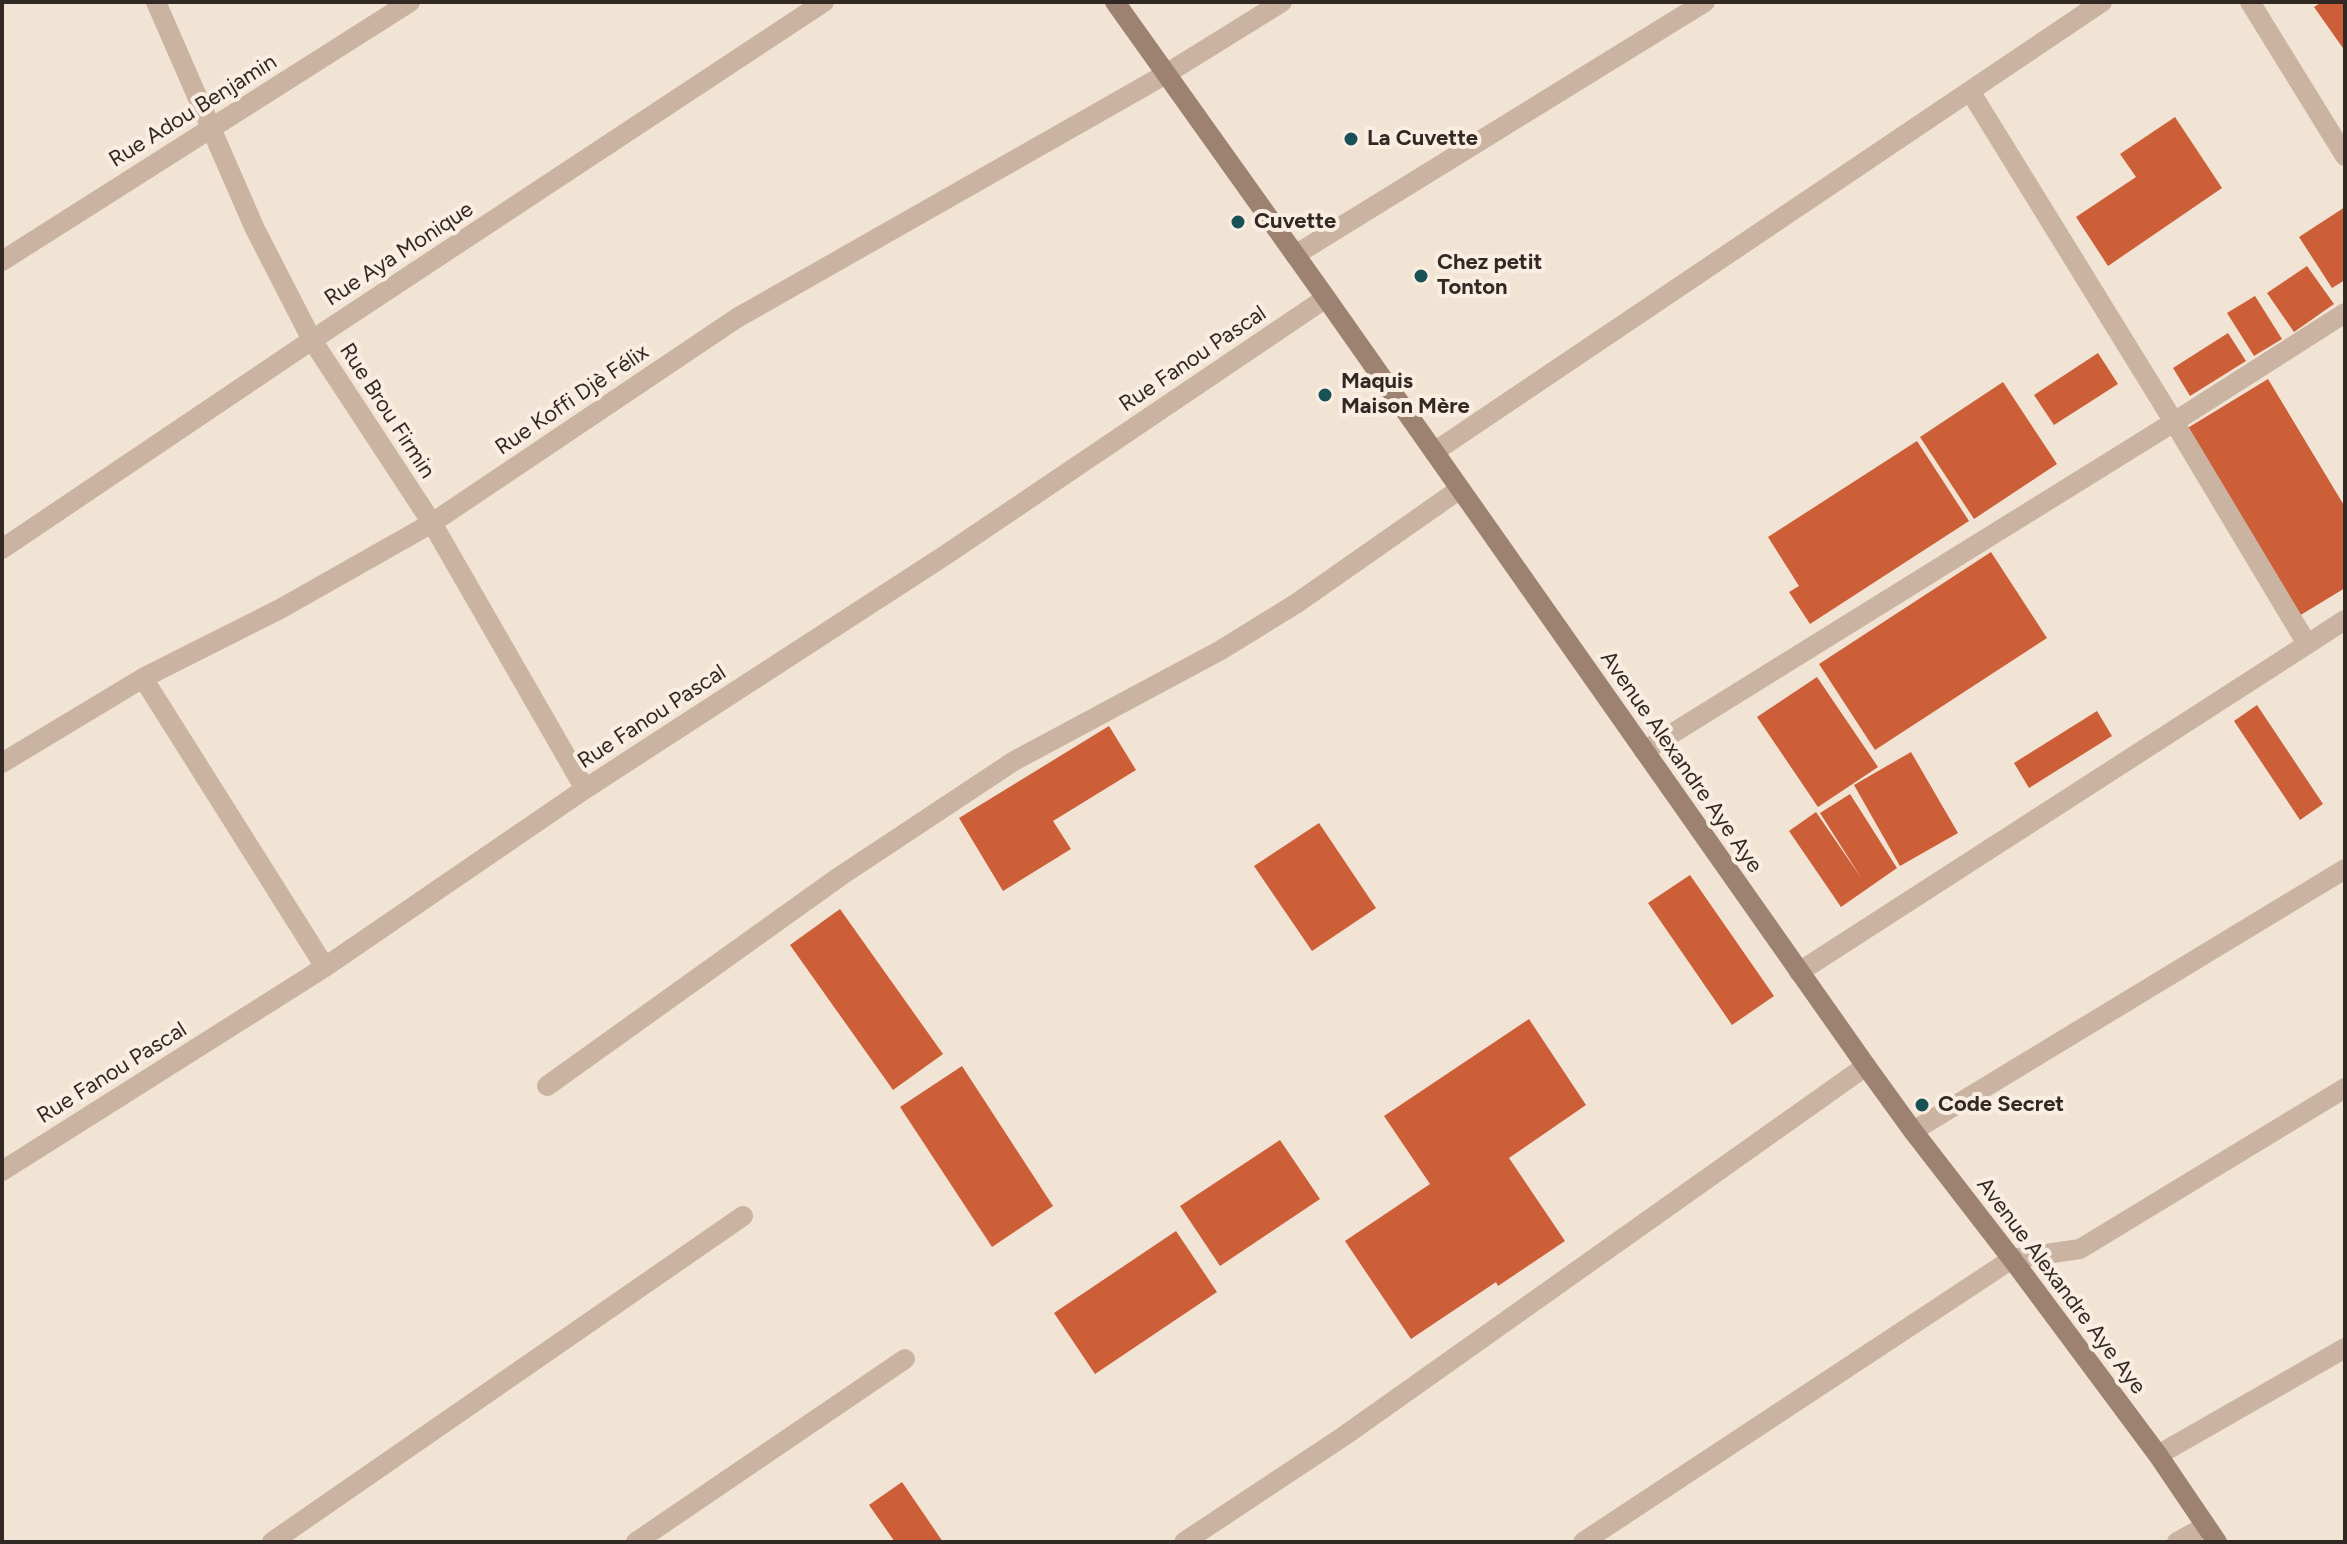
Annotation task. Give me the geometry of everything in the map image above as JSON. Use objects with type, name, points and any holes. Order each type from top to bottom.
[{"type":"street","name":"Rue Brou Firmin","points":[[156,2],[255,229],[312,340],[432,523],[585,789]]},
{"type":"street","name":"Rue Adou Benjamin","points":[[2,261],[410,2]]},
{"type":"street","name":"Rue Aya Monique","points":[[2,549],[824,2]]},
{"type":"street","name":"Avenue Alexandre Aye Aye","points":[[1115,2],[1866,1066],[2158,1455],[2212,1534]]},
{"type":"street","name":"Rue Koffi Djè Félix","points":[[2,763],[143,678],[280,609],[432,523],[737,318],[1166,74],[1282,2]]},
{"type":"street","points":[[1295,255],[1705,2]]},
{"type":"street","points":[[1434,452],[2102,2]]},
{"type":"street","points":[[2250,2],[2345,156]]},
{"type":"street","points":[[1970,91],[2307,644]]},
{"type":"street","name":"Rue Fanou Pascal","points":[[2,1171],[325,967],[585,789],[944,556],[1326,298]]},
{"type":"street","points":[[1644,751],[2345,313]]},
{"type":"street","points":[[547,1086],[839,877],[1014,761],[1221,650],[1297,603],[1460,489]]},
{"type":"street","points":[[1799,972],[2345,620]]},
{"type":"street","points":[[143,678],[325,967]]},
{"type":"street","points":[[1913,1131],[2345,869]]},
{"type":"street","points":[[1184,1542],[1344,1436],[1866,1066]]},
{"type":"street","points":[[1583,1542],[2012,1259],[2080,1249],[2345,1088]]},
{"type":"street","points":[[272,1542],[743,1216]]},
{"type":"street","points":[[2158,1455],[2345,1348]]},
{"type":"street","points":[[636,1542],[905,1359]]},
{"type":"street","points":[[2177,1542],[2212,1534]]},
{"type":"building","points":[[2322,2],[2345,2],[2345,51],[2314,7]]},
{"type":"building","points":[[2175,117],[2222,188],[2108,266],[2076,217],[2136,177],[2120,154]]},
{"type":"building","points":[[2345,207],[2345,280],[2332,288],[2299,237]]},
{"type":"building","points":[[2307,266],[2334,304],[2294,332],[2267,293]]},
{"type":"building","points":[[2255,296],[2282,339],[2254,356],[2227,313]]},
{"type":"building","points":[[2228,333],[2246,361],[2190,396],[2173,368]]},
{"type":"building","points":[[2098,353],[2118,384],[2054,425],[2034,395]]},
{"type":"building","points":[[2268,379],[2345,507],[2345,588],[2299,616],[2186,429]]},
{"type":"building","points":[[2003,382],[2057,464],[1974,519],[1920,437]]},
{"type":"building","points":[[1917,441],[1969,521],[1810,624],[1789,592],[1799,586],[1768,537]]},
{"type":"building","points":[[1991,552],[2047,638],[1875,750],[1819,664]]},
{"type":"building","points":[[1817,677],[1878,767],[1818,807],[1757,717]]},
{"type":"building","points":[[2257,705],[2323,804],[2300,820],[2234,721]]},
{"type":"building","points":[[2097,711],[2112,736],[2029,788],[2014,763]]},
{"type":"building","points":[[1109,726],[1136,770],[1053,821],[1071,849],[1003,891],[959,818]]},
{"type":"building","points":[[1911,752],[1958,833],[1900,866],[1854,785]]},
{"type":"building","points":[[1850,794],[1897,868],[1841,907],[1789,831],[1816,812],[1862,879],[1820,813]]},
{"type":"building","points":[[1319,823],[1376,908],[1312,951],[1254,866]]},
{"type":"building","points":[[1690,875],[1774,996],[1732,1025],[1648,903]]},
{"type":"building","points":[[840,909],[943,1054],[893,1090],[790,945]]},
{"type":"building","points":[[1529,1019],[1586,1105],[1509,1158],[1565,1241],[1498,1286],[1496,1282],[1411,1339],[1345,1241],[1430,1184],[1384,1116]]},
{"type":"building","points":[[962,1066],[1053,1206],[992,1247],[900,1107]]},
{"type":"building","points":[[1280,1140],[1320,1199],[1220,1266],[1180,1206]]},
{"type":"building","points":[[1176,1231],[1217,1292],[1095,1374],[1054,1313]]},
{"type":"building","points":[[902,1482],[943,1542],[895,1542],[869,1505]]},
{"type":"place","name":"La Cuvette","points":[[1351,139]]},
{"type":"place","name":"Cuvette","points":[[1238,222]]},
{"type":"place","name":"Chez petit Tonton","points":[[1421,276]]},
{"type":"place","name":"Maquis Maison Mère","points":[[1325,395]]},
{"type":"place","name":"Code Secret","points":[[1922,1105]]}]
